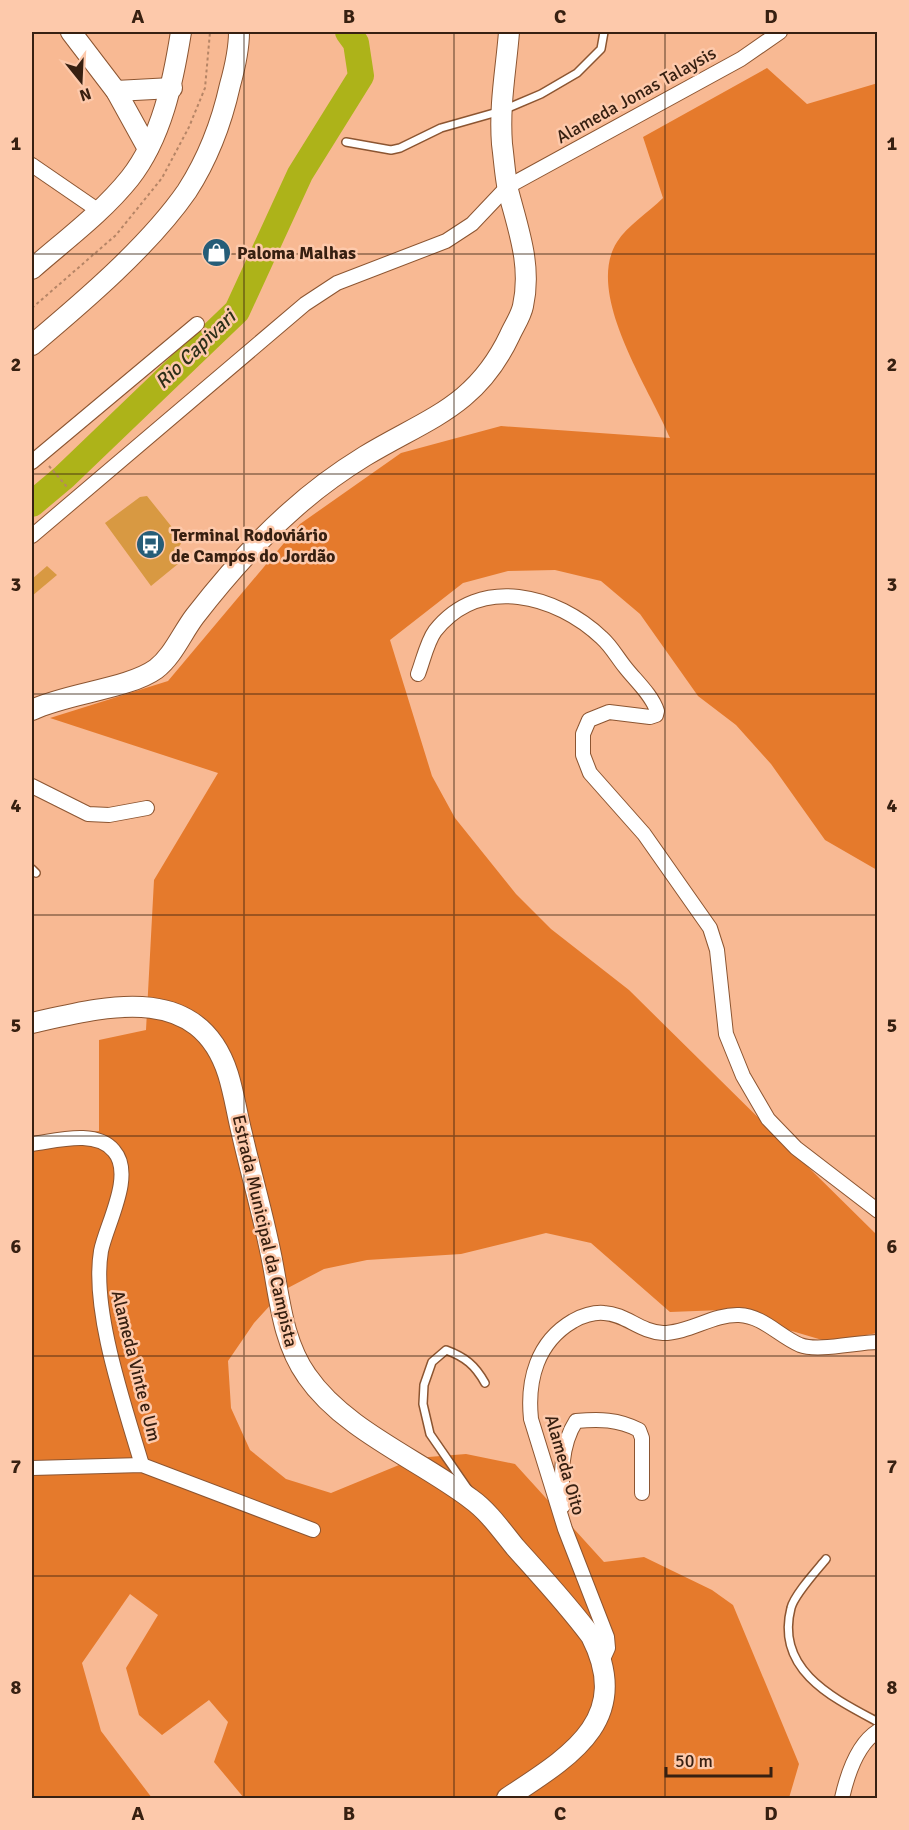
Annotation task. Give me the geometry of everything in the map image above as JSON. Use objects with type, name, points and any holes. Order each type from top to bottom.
[{"type":"main road","points":[[71,32],[116,91],[148,149]]},
{"type":"main road","points":[[32,269],[99,211],[130,177],[148,149],[172,88],[181,32]]},
{"type":"main road","points":[[32,345],[140,246],[187,190],[207,153],[226,102],[239,49],[239,32]]},
{"type":"main road","points":[[32,710],[68,696],[135,679],[154,670],[166,659],[201,608],[289,513],[326,482],[365,456],[445,413],[481,381],[504,348],[523,308],[527,282],[526,261],[507,187],[501,111],[509,32]]},
{"type":"main road","points":[[116,91],[172,88]]},
{"type":"main road","name":"Estrada Municipal da Campista","points":[[32,1023],[120,1005],[152,1007],[174,1014],[200,1029],[215,1046],[228,1073],[267,1232],[283,1319],[291,1349],[307,1377],[326,1399],[363,1428],[472,1500],[577,1618],[603,1659],[606,1683],[601,1713],[579,1747],[507,1798]]},
{"type":"street","name":"Alameda Jonas Talaysis","points":[[32,536],[305,304],[337,284],[446,241],[472,224],[507,187],[741,58],[780,32]]},
{"type":"street","points":[[32,165],[99,211]]},
{"type":"street","points":[[32,462],[197,324]]},
{"type":"street","points":[[418,674],[435,632],[455,613],[478,602],[500,596],[530,597],[565,611],[602,638],[657,711],[656,716],[650,717],[609,712],[589,720],[583,734],[584,755],[590,773],[644,834],[710,928],[717,950],[726,1034],[743,1076],[768,1119],[796,1148],[878,1211]]},
{"type":"street","points":[[32,786],[88,814],[109,815],[147,808]]},
{"type":"street","name":"Alameda Vinte e Um","points":[[32,1144],[90,1139],[108,1144],[116,1152],[120,1165],[121,1186],[101,1250],[99,1298],[142,1465]]},
{"type":"street","name":"Alameda Oito","points":[[603,1659],[608,1648],[607,1637],[565,1528],[531,1419],[533,1373],[543,1346],[561,1328],[579,1318],[602,1312],[620,1316],[652,1332],[667,1333],[739,1315],[760,1320],[801,1345],[878,1342]]},
{"type":"street","points":[[565,1528],[562,1463],[569,1432],[576,1421],[602,1419],[627,1424],[639,1430],[642,1438],[642,1493]]},
{"type":"street","points":[[32,1468],[142,1465],[313,1530]]},
{"type":"street","points":[[842,1798],[855,1759],[870,1736],[878,1731]]},
{"type":"lane","points":[[346,142],[391,150],[400,148],[441,128],[501,111],[541,94],[577,73],[601,49],[604,32]]},
{"type":"lane","points":[[472,1500],[463,1480],[430,1434],[423,1404],[424,1385],[432,1362],[446,1350],[461,1355],[476,1368],[485,1383]]},
{"type":"lane","points":[[826,1559],[791,1605],[788,1635],[799,1665],[815,1685],[878,1722]]},
{"type":"path","points":[[47,465],[68,488]]},
{"type":"shaded area","points":[[767,68],[807,104],[878,83],[877,870],[825,840],[771,764],[736,725],[698,696],[640,614],[601,581],[555,570],[508,571],[463,583],[390,640],[432,776],[455,818],[516,894],[551,929],[629,990],[877,1235],[877,1333],[829,1342],[785,1329],[748,1309],[670,1312],[591,1243],[546,1233],[461,1254],[367,1260],[324,1269],[284,1290],[254,1323],[228,1361],[231,1408],[250,1450],[286,1479],[331,1493],[416,1458],[466,1454],[515,1464],[604,1562],[644,1557],[712,1590],[733,1605],[799,1764],[789,1798],[244,1798],[214,1762],[228,1722],[209,1700],[162,1735],[139,1715],[126,1668],[158,1615],[130,1594],[82,1663],[101,1731],[152,1798],[32,1798],[32,1138],[99,1131],[99,1040],[146,1030],[154,880],[218,773],[50,718],[168,681],[300,524],[401,453],[501,426],[670,438],[636,368],[614,314],[609,288],[609,263],[621,236],[663,198],[643,137]]},
{"type":"building","name":"Terminal Rodoviário de Campos do Jordão","points":[[147,496],[183,541],[177,549],[184,559],[151,586],[105,523],[140,497]]},
{"type":"building","points":[[47,566],[57,575],[32,596],[32,579]]},
{"type":"waterway","name":"Rio Capivari","points":[[32,504],[64,477],[237,311],[300,174],[361,76],[356,43],[348,32]]},
{"type":"place","name":"Paloma Malhas","points":[[216,253]]},
{"type":"place","name":"Terminal Rodoviário de Campos do Jordão","points":[[150,545]]}]
